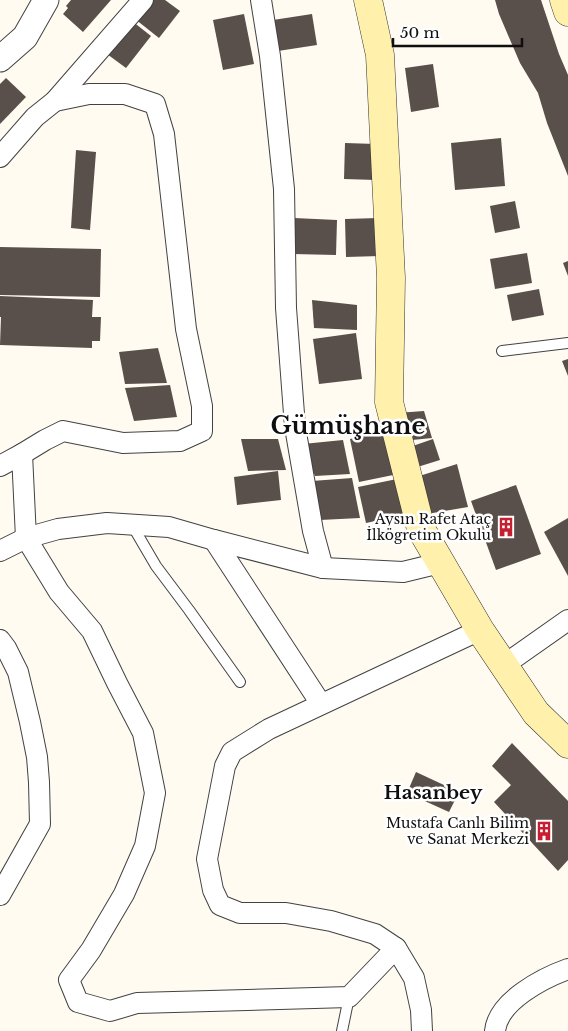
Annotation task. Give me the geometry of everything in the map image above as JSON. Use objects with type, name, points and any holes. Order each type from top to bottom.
[{"type":"main road","points":[[368,0],[380,55],[391,278],[390,402],[421,529],[480,630],[536,713],[568,744]]},
{"type":"main road","points":[[564,0],[568,12]]},
{"type":"street","points":[[0,59],[25,37],[46,0]]},
{"type":"street","points":[[0,157],[35,117],[55,101],[142,0]]},
{"type":"street","points":[[261,0],[270,56],[284,189],[286,308],[295,427],[313,531],[323,568]]},
{"type":"street","points":[[0,466],[63,431],[123,443],[180,441],[202,431],[202,406],[186,329],[164,134],[154,104],[125,94],[89,94],[55,101]]},
{"type":"street","points":[[22,454],[26,538],[59,592],[92,631],[143,732],[155,793],[145,846],[124,894],[91,950],[69,980],[78,1002],[110,1011],[138,1003],[350,997],[396,948]]},
{"type":"street","points":[[0,551],[26,538],[58,530],[107,523],[169,528],[323,568],[403,572],[440,563]]},
{"type":"street","points":[[214,540],[321,704]]},
{"type":"street","points":[[504,665],[568,620]]},
{"type":"street","points":[[422,1031],[421,1010],[414,978],[396,948],[375,934],[331,921],[286,913],[240,913],[220,905],[213,890],[207,859],[225,766],[232,752],[269,729],[480,630]]},
{"type":"street","points":[[0,640],[18,672],[30,722],[37,757],[40,824],[0,896]]},
{"type":"street","points":[[495,1031],[502,1013],[516,997],[553,974],[568,969]]},
{"type":"lane","points":[[502,352],[568,343]]},
{"type":"lane","points":[[132,525],[156,566],[240,682]]},
{"type":"lane","points":[[342,1031],[350,997]]},
{"type":"building","points":[[71,0],[111,0],[83,32],[63,14]]},
{"type":"building","points":[[150,0],[165,0],[180,11],[159,38],[135,19]]},
{"type":"building","points":[[495,0],[541,0],[568,75],[568,176],[547,123],[538,93],[520,63]]},
{"type":"building","points":[[244,14],[254,64],[223,70],[213,20]]},
{"type":"building","points":[[312,14],[317,45],[278,51],[273,20]]},
{"type":"building","points":[[132,21],[151,36],[126,68],[107,54]]},
{"type":"building","points":[[433,64],[439,107],[411,112],[405,68]]},
{"type":"building","points":[[6,78],[26,97],[0,124],[0,84]]},
{"type":"building","points":[[501,138],[505,186],[455,190],[451,143]]},
{"type":"building","points":[[345,143],[376,144],[376,180],[344,179]]},
{"type":"building","points":[[76,150],[96,152],[90,230],[71,228]]},
{"type":"building","points":[[515,201],[520,228],[495,233],[490,206]]},
{"type":"building","points":[[294,218],[337,220],[336,255],[293,254]]},
{"type":"building","points":[[378,218],[380,256],[346,257],[345,219]]},
{"type":"building","points":[[0,247],[101,249],[100,297],[0,295]]},
{"type":"building","points":[[527,253],[532,283],[495,289],[490,259]]},
{"type":"building","points":[[568,261],[568,276],[563,263]]},
{"type":"building","points":[[539,289],[544,315],[512,321],[507,295]]},
{"type":"building","points":[[0,296],[93,300],[92,317],[101,317],[100,341],[92,341],[92,348],[0,345]]},
{"type":"building","points":[[312,300],[357,305],[357,330],[314,328]]},
{"type":"building","points":[[356,333],[362,379],[319,384],[313,339]]},
{"type":"building","points":[[158,348],[167,383],[125,384],[119,352]]},
{"type":"building","points":[[568,359],[568,376],[562,361]]},
{"type":"building","points":[[170,385],[177,417],[134,421],[125,388]]},
{"type":"building","points":[[424,411],[432,438],[402,441],[397,413]]},
{"type":"building","points":[[389,431],[398,474],[359,482],[350,439]]},
{"type":"building","points":[[241,439],[278,439],[286,470],[248,471]]},
{"type":"building","points":[[433,439],[440,460],[411,469],[404,449]]},
{"type":"building","points":[[343,440],[350,474],[315,476],[303,444]]},
{"type":"building","points":[[457,464],[468,507],[421,515],[410,479]]},
{"type":"building","points":[[278,471],[281,500],[237,505],[234,477]]},
{"type":"building","points":[[352,478],[360,518],[320,520],[312,481]]},
{"type":"building","points":[[397,479],[404,515],[366,523],[358,487]]},
{"type":"building","name":"Aysın Rafet Ataç İlkögretim Okulu","points":[[516,485],[541,554],[496,570],[471,501]]},
{"type":"building","points":[[568,518],[568,576],[544,532]]},
{"type":"building","name":"Mustafa Canlı Bilim ve Sanat Merkezi","points":[[512,743],[568,801],[568,860],[558,871],[494,802],[511,785],[492,766]]},
{"type":"building","points":[[416,772],[459,792],[449,812],[407,793]]},
{"type":"place","name":"Aysın Rafet Ataç İlkögretim Okulu","points":[[506,527]]},
{"type":"place","name":"Mustafa Canlı Bilim ve Sanat Merkezi","points":[[544,831]]},
{"type":"district","name":"Gümüşhane","points":[[348,426]]},
{"type":"district","name":"Hasanbey","points":[[433,792]]}]
